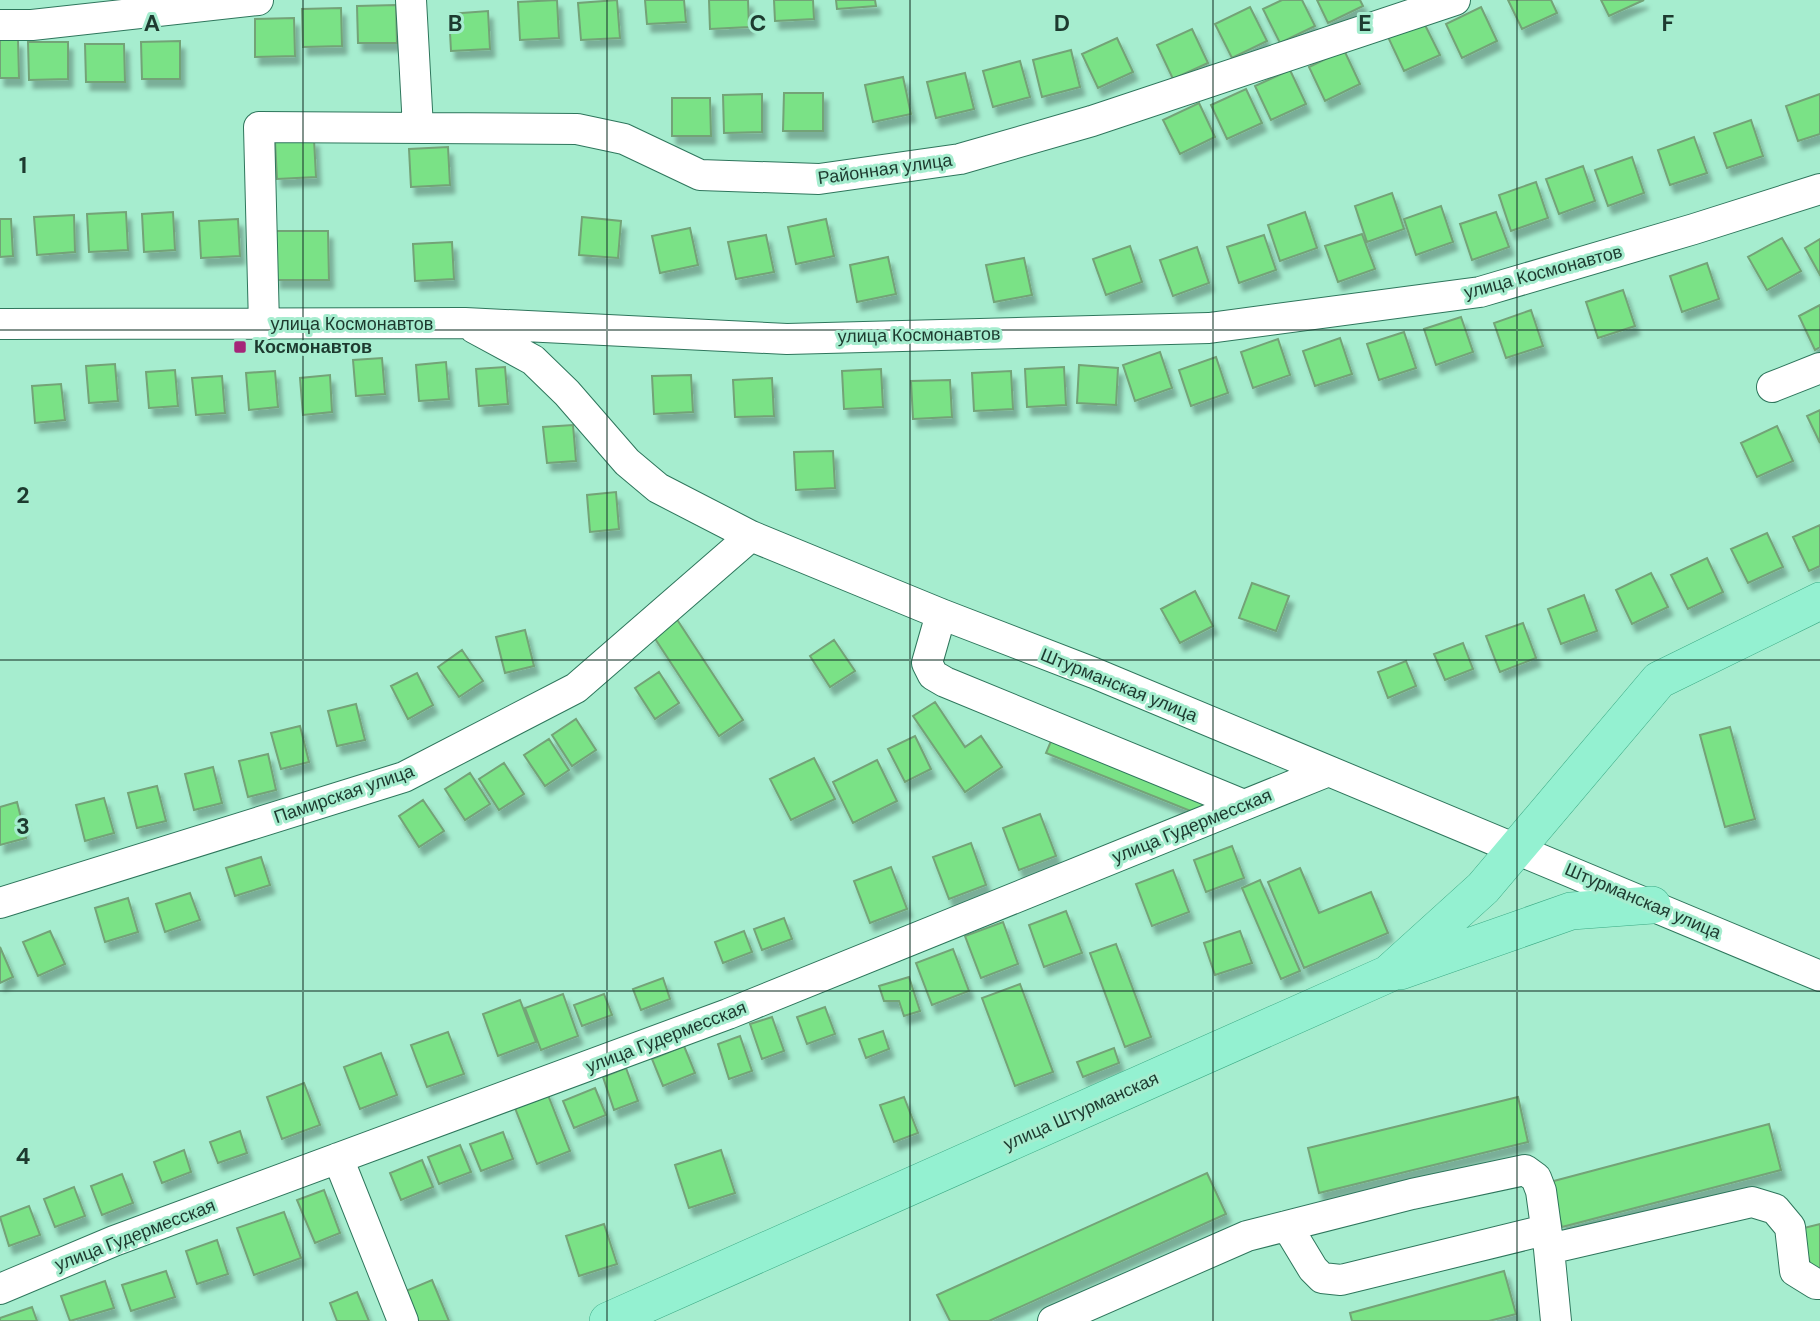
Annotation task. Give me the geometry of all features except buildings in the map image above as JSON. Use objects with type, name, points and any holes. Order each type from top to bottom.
[{"type":"main road","points":[[1517,848],[1659,680],[1820,601]]},
{"type":"main road","name":"улица Штурманская","points":[[608,1321],[1382,977],[1483,888],[1517,848]]},
{"type":"main road","points":[[1382,977],[1572,911],[1651,905]]},
{"type":"street","points":[[0,24],[32,25],[258,0]]},
{"type":"street","points":[[411,0],[418,128]]},
{"type":"street","name":"Районная улица","points":[[264,325],[258,127],[577,129],[624,139],[700,175],[819,179],[960,159],[1092,121],[1403,8],[1455,0]]},
{"type":"street","name":"улица Космонавтов","points":[[0,324],[465,323],[787,339],[1209,328],[1480,292],[1820,189]]},
{"type":"street","name":"Штурманская улица","points":[[465,323],[533,360],[567,393],[626,462],[658,488],[751,536],[1094,673],[1820,976]]},
{"type":"street","points":[[1772,387],[1820,368]]},
{"type":"street","name":"Памирская улица","points":[[0,903],[404,777],[576,688],[751,536]]},
{"type":"street","points":[[941,614],[927,663],[933,675],[1244,805]]},
{"type":"street","name":"улица Гудермесская","points":[[0,1289],[114,1241],[728,1014],[1326,772]]},
{"type":"street","points":[[338,1158],[403,1321]]},
{"type":"street","points":[[1053,1321],[1247,1236],[1412,1194],[1525,1170],[1536,1178],[1541,1191],[1556,1321]]},
{"type":"street","points":[[1287,1226],[1313,1269],[1322,1278],[1341,1280],[1752,1202],[1775,1209],[1783,1218],[1790,1227],[1795,1271],[1820,1284]]},
{"type":"place","name":"Космонавтов","points":[[240,347]]}]
